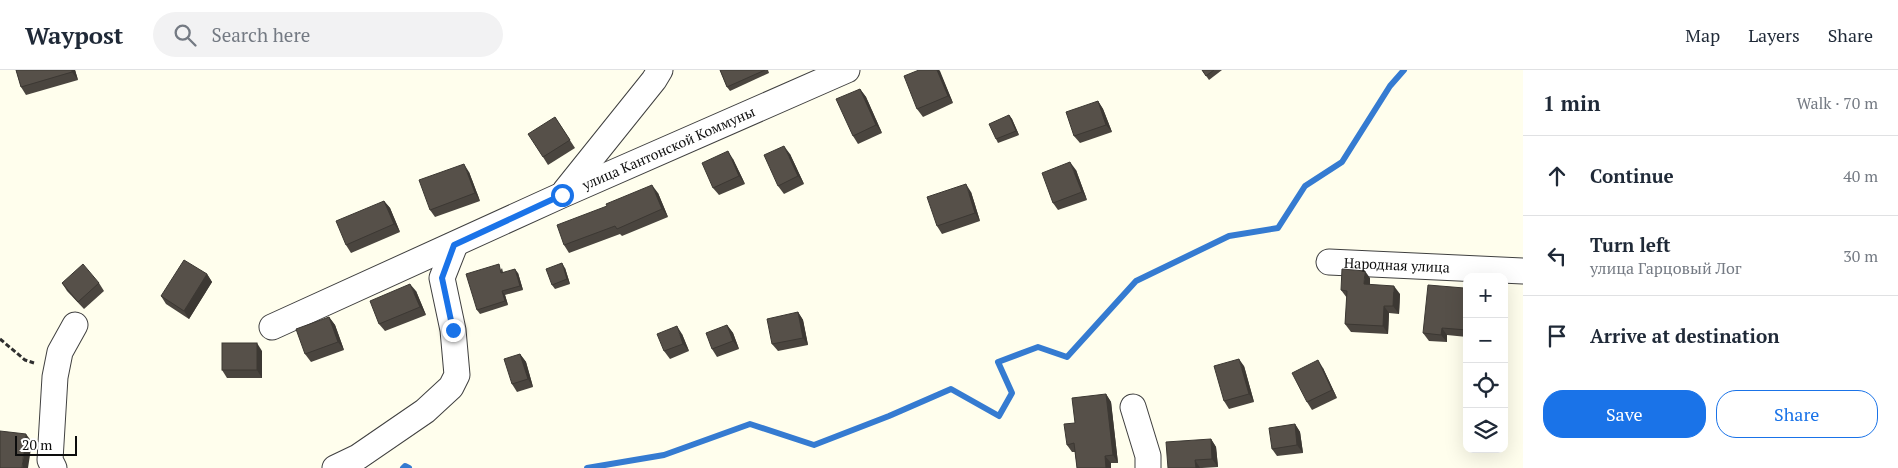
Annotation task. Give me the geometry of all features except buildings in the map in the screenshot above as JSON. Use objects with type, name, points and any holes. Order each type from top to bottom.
[{"type":"street","points":[[562,195],[660,70]]},
{"type":"street","name":"улица Кантонской Коммуны","points":[[272,328],[562,195],[847,70]]},
{"type":"street","points":[[335,468],[358,458],[424,411],[451,387],[457,375],[453,330],[442,278],[454,245]]},
{"type":"street","name":"Народная улица","points":[[1329,262],[1523,271]]},
{"type":"street","points":[[54,468],[50,460],[55,377],[60,352],[75,324]]},
{"type":"street","points":[[1133,407],[1148,456],[1148,468]]},
{"type":"path","points":[[0,339],[25,360]]},
{"type":"waterway","points":[[587,468],[664,455],[750,424],[814,445],[889,416],[951,389],[999,416],[1012,393],[998,362],[1038,347],[1067,357],[1136,281],[1229,236],[1278,228],[1305,186],[1342,162],[1390,86],[1404,70]]},
{"type":"waterway","points":[[403,468],[405,466],[409,468]]},
{"type":"route","points":[[453,330],[442,278],[454,245],[562,195]]}]
